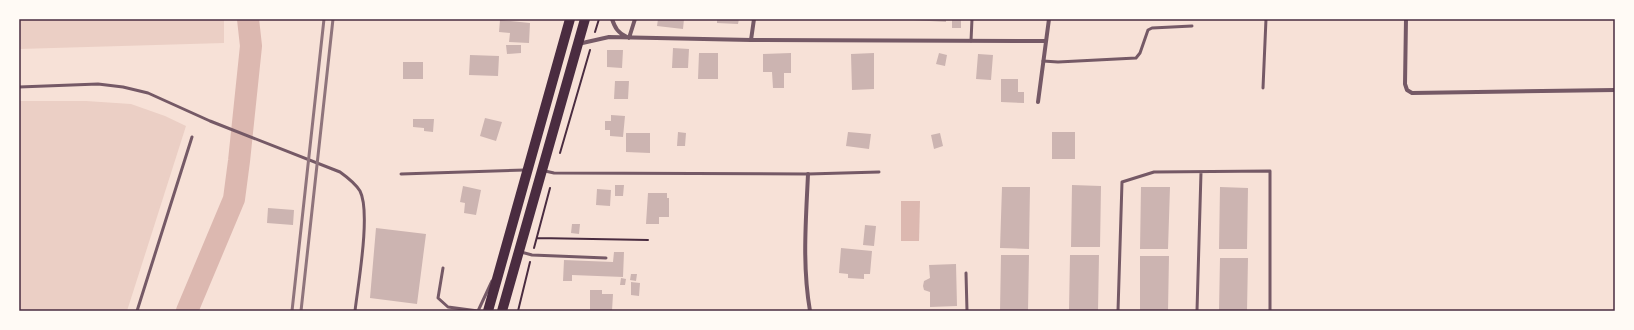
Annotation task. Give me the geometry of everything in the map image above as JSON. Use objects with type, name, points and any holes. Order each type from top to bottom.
[{"type":"highway","points":[[488,311],[570,19]]},
{"type":"highway","points":[[502,311],[585,19]]},
{"type":"street","points":[[612,19],[614,27],[620,34],[629,38]]},
{"type":"street","points":[[629,38],[635,19]]},
{"type":"street","points":[[751,40],[754,19]]},
{"type":"street","points":[[1038,102],[1049,19]]},
{"type":"street","points":[[1406,19],[1405,84],[1407,90],[1412,93],[1615,90]]},
{"type":"street","points":[[578,44],[609,37],[751,40],[1045,41]]},
{"type":"street","points":[[808,174],[805,247],[806,288],[810,311]]},
{"type":"lane","points":[[971,41],[972,19]]},
{"type":"lane","points":[[1263,88],[1266,19]]},
{"type":"lane","points":[[1043,61],[1058,62],[1136,58],[1140,53],[1148,30],[1152,28],[1192,26]]},
{"type":"lane","points":[[19,87],[98,84],[123,87],[148,93],[210,121],[340,172],[348,177],[360,191],[364,207],[364,228],[355,311]]},
{"type":"lane","points":[[137,311],[192,137]]},
{"type":"lane","points":[[401,174],[527,170]]},
{"type":"lane","points":[[542,170],[554,173],[808,174],[879,172]]},
{"type":"lane","points":[[1118,311],[1122,182],[1154,172],[1270,172],[1270,311]]},
{"type":"lane","points":[[1197,311],[1201,172]]},
{"type":"lane","points":[[519,252],[532,255],[606,258]]},
{"type":"lane","points":[[443,268],[438,298],[448,307],[478,311],[503,256]]},
{"type":"lane","points":[[966,273],[967,311]]},
{"type":"path","points":[[524,235],[536,238],[648,240]]},
{"type":"shaded area","points":[[19,19],[224,19],[224,43],[19,49]]},
{"type":"shaded area","points":[[19,101],[86,101],[131,104],[165,116],[186,126],[127,311],[19,311]]},
{"type":"shaded area","points":[[901,201],[920,201],[919,241],[901,241]]},
{"type":"building","points":[[658,19],[684,19],[683,29],[657,26]]},
{"type":"building","points":[[717,19],[739,19],[738,24],[717,23]]},
{"type":"building","points":[[946,19],[946,22],[913,20]]},
{"type":"building","points":[[952,19],[961,19],[961,28],[952,28]]},
{"type":"building","points":[[500,20],[530,23],[529,43],[509,42],[510,33],[499,32]]},
{"type":"building","points":[[506,45],[521,45],[521,53],[507,54]]},
{"type":"building","points":[[673,48],[689,49],[688,68],[672,68]]},
{"type":"building","points":[[607,50],[623,50],[622,68],[607,67]]},
{"type":"building","points":[[699,53],[718,53],[718,79],[698,79]]},
{"type":"building","points":[[791,53],[791,73],[784,73],[784,88],[773,88],[772,72],[763,72],[763,54]]},
{"type":"building","points":[[874,53],[874,89],[852,90],[851,54]]},
{"type":"building","points":[[939,53],[947,55],[945,66],[936,64]]},
{"type":"building","points":[[978,54],[993,55],[991,80],[976,79]]},
{"type":"building","points":[[470,55],[499,56],[498,76],[469,75]]},
{"type":"building","points":[[403,62],[423,62],[423,79],[403,79]]},
{"type":"building","points":[[1001,79],[1018,79],[1018,92],[1024,92],[1024,103],[1001,102]]},
{"type":"building","points":[[615,81],[629,81],[628,99],[614,99]]},
{"type":"building","points":[[611,115],[625,116],[623,137],[610,136],[610,130],[605,130],[605,121],[611,121]]},
{"type":"building","points":[[485,118],[502,122],[496,141],[480,136]]},
{"type":"building","points":[[413,119],[434,119],[433,132],[424,131],[424,128],[413,127]]},
{"type":"building","points":[[678,132],[686,133],[685,146],[677,146]]},
{"type":"building","points":[[848,132],[871,134],[869,149],[846,146]]},
{"type":"building","points":[[1052,132],[1075,132],[1075,159],[1052,159]]},
{"type":"building","points":[[626,133],[650,133],[650,153],[626,152]]},
{"type":"building","points":[[940,133],[943,146],[934,149],[931,135]]},
{"type":"building","points":[[615,185],[624,185],[623,196],[615,196]]},
{"type":"building","points":[[1072,185],[1101,186],[1100,247],[1071,247]]},
{"type":"building","points":[[463,186],[481,190],[476,215],[464,213],[465,203],[460,202]]},
{"type":"building","points":[[1002,187],[1030,187],[1029,249],[1000,248]]},
{"type":"building","points":[[1141,187],[1170,187],[1168,249],[1140,249]]},
{"type":"building","points":[[1220,187],[1248,188],[1247,249],[1219,249]]},
{"type":"building","points":[[597,189],[611,190],[610,206],[596,205]]},
{"type":"building","points":[[648,193],[667,193],[667,198],[669,198],[669,217],[659,217],[659,224],[646,224]]},
{"type":"building","points":[[268,208],[294,210],[293,225],[267,223]]},
{"type":"building","points":[[572,224],[580,224],[579,234],[571,233]]},
{"type":"building","points":[[865,225],[876,226],[874,246],[863,245]]},
{"type":"building","points":[[376,228],[426,234],[417,304],[370,298]]},
{"type":"building","points":[[841,248],[872,251],[870,274],[864,274],[864,279],[848,278],[848,274],[839,273]]},
{"type":"building","points":[[614,252],[624,252],[623,277],[572,275],[572,281],[563,281],[564,260],[613,262]]},
{"type":"building","points":[[1001,255],[1029,255],[1028,311],[1000,311]]},
{"type":"building","points":[[1070,255],[1099,255],[1098,311],[1069,311]]},
{"type":"building","points":[[1140,256],[1169,256],[1168,311],[1140,311]]},
{"type":"building","points":[[1220,258],[1248,258],[1247,311],[1219,311]]},
{"type":"building","points":[[956,264],[957,306],[930,307],[930,292],[924,290],[923,286],[924,281],[930,278],[929,265]]},
{"type":"building","points":[[631,274],[637,274],[636,281],[630,280]]},
{"type":"building","points":[[621,278],[626,279],[625,285],[620,285]]},
{"type":"building","points":[[631,282],[640,283],[639,296],[631,295]]},
{"type":"building","points":[[590,290],[602,290],[602,294],[613,294],[612,311],[590,311]]},
{"type":"waterway","points":[[187,311],[234,199],[251,46],[248,19]]},
{"type":"railway","points":[[292,311],[324,19]]},
{"type":"railway","points":[[301,311],[333,19]]}]
